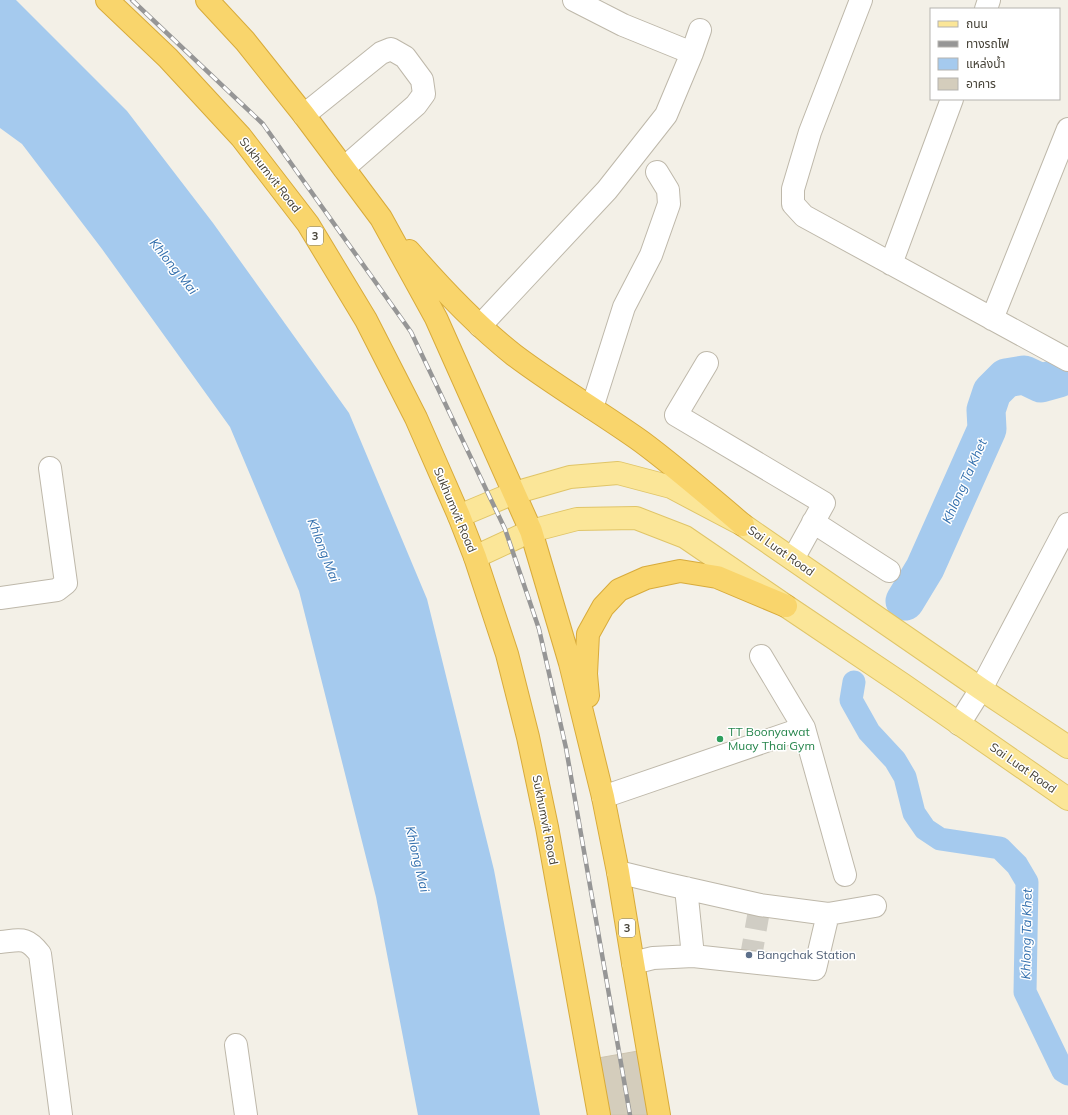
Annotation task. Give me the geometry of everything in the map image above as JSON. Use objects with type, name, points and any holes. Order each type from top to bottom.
[{"type":"highway","name":"Sukhumvit Road","points":[[107,0],[168,58],[236,131],[308,224],[366,320],[416,418],[459,516],[475,557],[507,654],[528,737],[547,827],[599,1115]]},
{"type":"highway","name":"3","points":[[207,0],[245,42],[304,114],[380,218],[436,318],[530,531],[567,652],[603,797],[618,872],[659,1115]]},
{"type":"highway","points":[[380,218],[427,271],[480,326],[546,378],[643,443],[743,525]]},
{"type":"highway","points":[[590,742],[586,674],[588,634],[603,607],[619,590],[646,578],[680,571],[717,577],[786,606]]},
{"type":"main road","name":"Sai Luat Road","points":[[459,516],[514,493],[570,477],[618,473],[671,487],[743,525],[1068,747]]},
{"type":"main road","name":"Sai Luat Road","points":[[475,557],[530,531],[577,519],[636,518],[685,537],[1068,799]]},
{"type":"street","points":[[574,0],[623,25],[692,53]]},
{"type":"street","points":[[862,0],[810,132],[793,189],[793,204],[804,216],[1068,360]]},
{"type":"street","points":[[480,326],[606,190],[666,115],[700,30]]},
{"type":"street","points":[[304,114],[381,53],[392,49],[405,57],[422,80],[424,94],[416,105],[344,168]]},
{"type":"street","points":[[891,264],[952,100]]},
{"type":"street","points":[[992,319],[1068,129]]},
{"type":"street","points":[[592,408],[624,307],[651,255],[669,204],[668,190],[657,172]]},
{"type":"street","points":[[707,363],[676,415],[824,503],[792,559]]},
{"type":"street","points":[[0,598],[57,590],[66,584],[50,468]]},
{"type":"street","points":[[813,522],[889,571]]},
{"type":"street","points":[[959,724],[981,689],[1068,524]]},
{"type":"street","points":[[761,656],[804,728],[845,875]]},
{"type":"street","points":[[603,797],[804,728]]},
{"type":"street","points":[[618,872],[760,905],[828,914],[875,906]]},
{"type":"street","points":[[686,888],[692,956]]},
{"type":"street","points":[[633,963],[653,958],[692,956],[815,969],[828,914]]},
{"type":"street","points":[[0,942],[23,940],[32,945],[40,954],[61,1115]]},
{"type":"street","points":[[236,1045],[246,1115]]},
{"type":"water","name":"Khlong Mai","points":[[0,0],[16,0],[127,111],[213,223],[349,413],[427,599],[494,870],[540,1115],[418,1115],[376,897],[299,591],[230,427],[102,249],[22,144],[0,128]]},
{"type":"building","points":[[655,1048],[665,1115],[590,1115],[581,1061]]},
{"type":"waterway","name":"Khlong Ta Khet","points":[[905,601],[925,568],[987,429],[986,410],[992,392],[1006,378],[1024,375],[1041,383],[1059,378],[1068,370]]},
{"type":"waterway","name":"Khlong Ta Khet","points":[[854,682],[851,700],[869,732],[895,760],[905,777],[914,813],[925,829],[940,839],[1000,848],[1017,865],[1027,882],[1025,992],[1063,1071],[1068,1074]]},
{"type":"tunnel","points":[[750,962],[760,905]]},
{"type":"railway","points":[[132,0],[263,124],[411,332],[505,529],[539,629],[566,748],[630,1115]]},
{"type":"place","name":"TT Boonyawat Muay Thai Gym","points":[[720,739]]},
{"type":"place","name":"Bangchak Station","points":[[749,955]]}]
